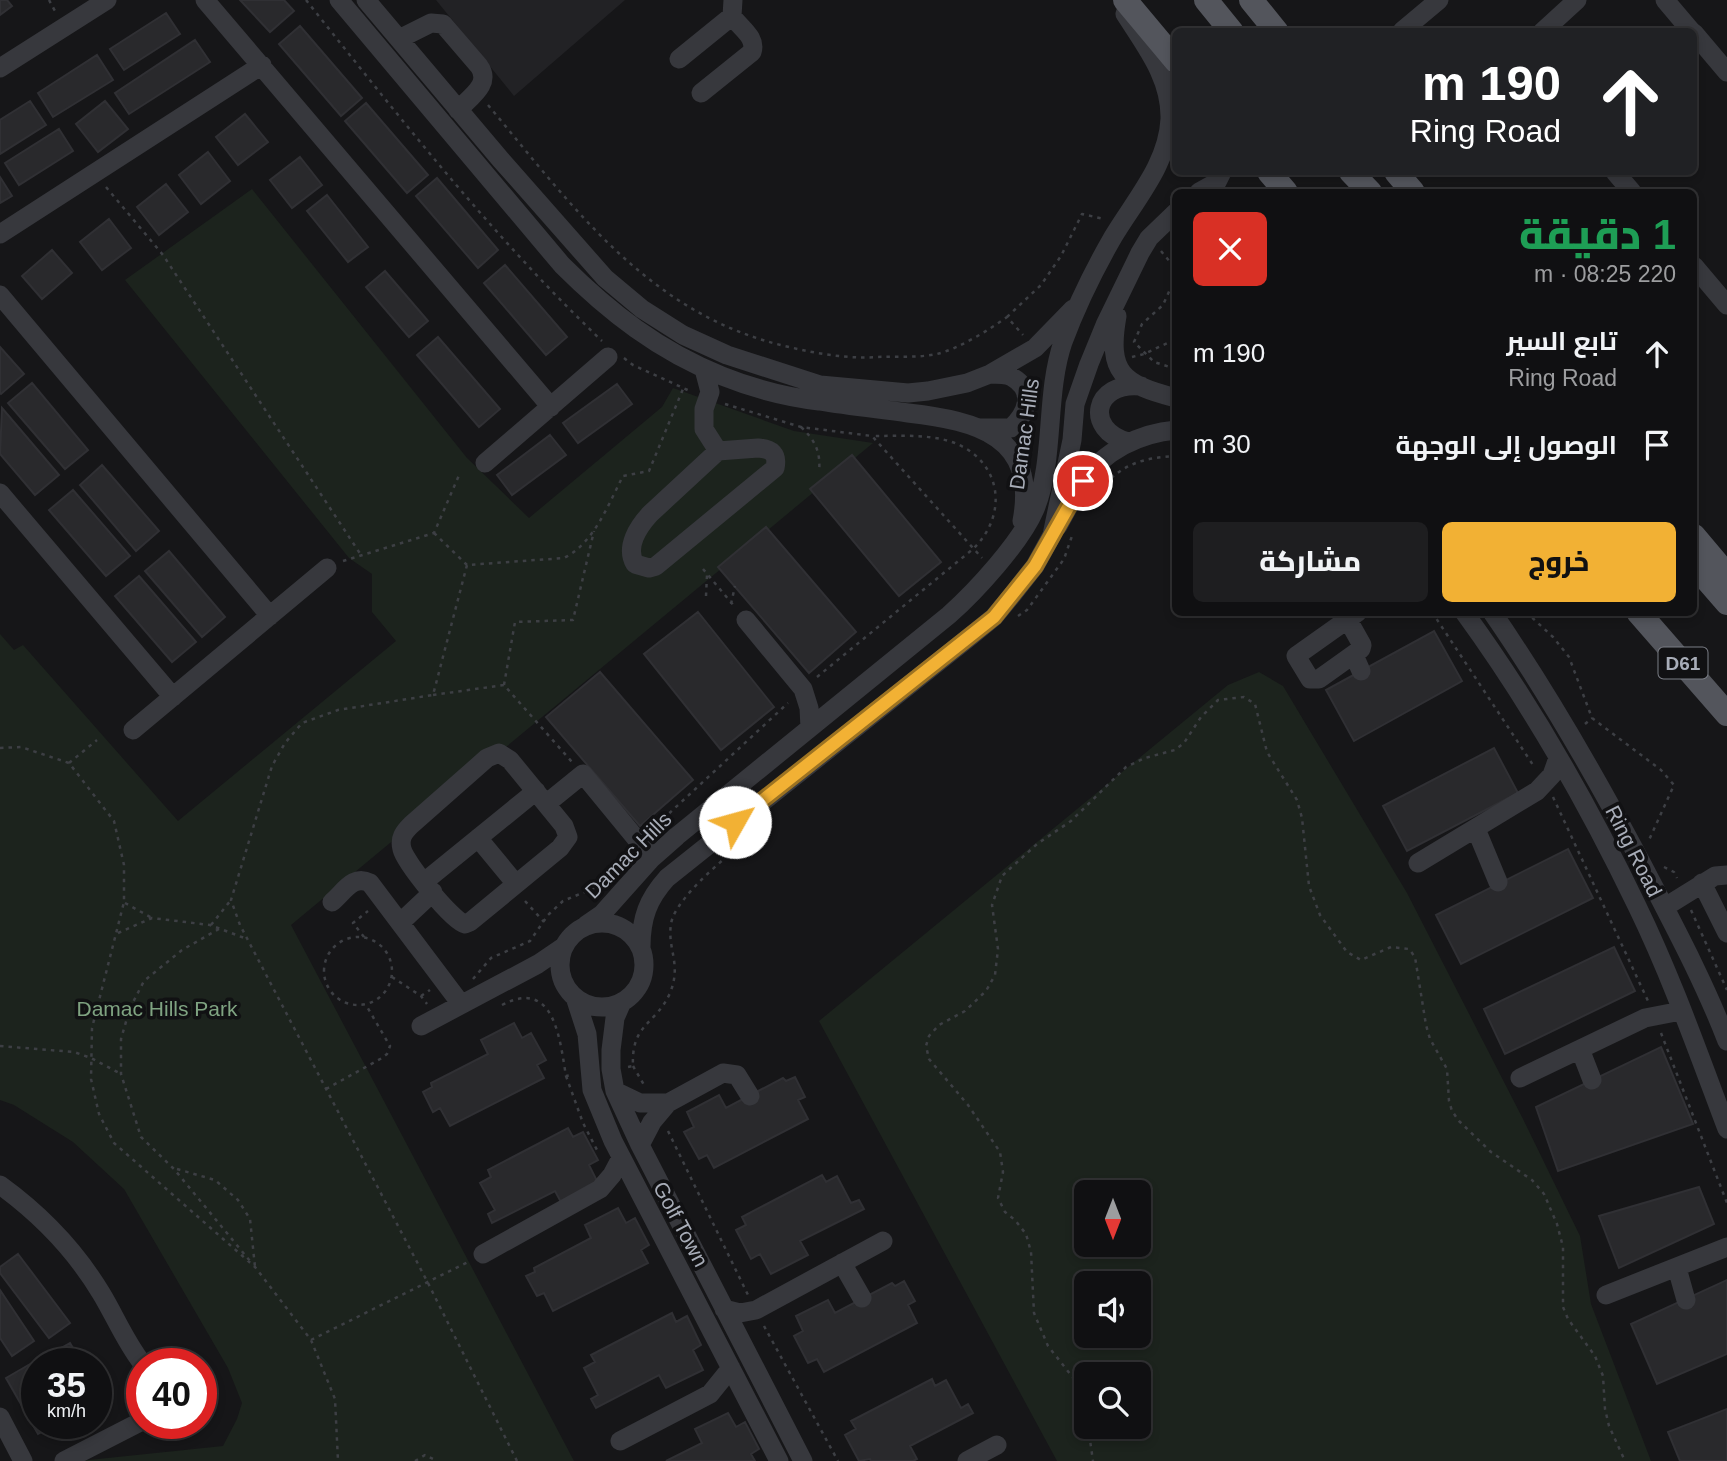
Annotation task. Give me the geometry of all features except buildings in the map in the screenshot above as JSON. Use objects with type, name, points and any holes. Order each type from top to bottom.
[{"type":"main road","points":[[1125,0],[1172,56]]},
{"type":"main road","points":[[1206,0],[1229,28]]},
{"type":"main road","points":[[1251,0],[1275,28]]},
{"type":"main road","points":[[1272,175],[1283,189]]},
{"type":"main road","points":[[1354,175],[1367,189]]},
{"type":"main road","points":[[1399,175],[1410,189]]},
{"type":"main road","points":[[1697,540],[1727,575]]},
{"type":"main road","points":[[1697,568],[1727,603]]},
{"type":"main road","name":"D61","points":[[1641,616],[1727,714]]},
{"type":"street","points":[[0,68],[107,0]]},
{"type":"street","points":[[205,0],[551,407]]},
{"type":"street","points":[[339,0],[562,265],[597,300],[635,330],[677,356],[734,381],[769,392],[818,401],[959,420],[992,434],[1012,452],[1020,469],[1025,489],[1025,505],[1018,538]]},
{"type":"street","points":[[366,0],[605,278],[642,309],[683,335],[727,355],[820,385],[908,393],[967,383],[990,374],[1035,348],[1083,299]]},
{"type":"street","name":"Damac Hills","points":[[586,925],[602,914],[652,858],[677,836],[974,592],[1018,538],[1035,509],[1042,483],[1049,411],[1058,358],[1104,254],[1163,153],[1170,120],[1169,103],[1160,71],[1116,0]]},
{"type":"street","points":[[1265,0],[1286,28]]},
{"type":"street","points":[[1406,28],[1439,0]]},
{"type":"street","points":[[1546,28],[1577,0]]},
{"type":"street","points":[[1665,0],[1690,28]]},
{"type":"street","points":[[679,59],[733,8],[753,40],[752,52],[701,93]]},
{"type":"street","points":[[400,39],[431,23],[443,24],[483,72],[482,85],[458,110]]},
{"type":"street","points":[[1697,37],[1727,72]]},
{"type":"street","points":[[0,234],[262,65]]},
{"type":"street","points":[[1127,214],[1172,158]]},
{"type":"street","points":[[1204,189],[1217,182],[1220,175]]},
{"type":"street","points":[[1618,175],[1629,189]]},
{"type":"street","points":[[1154,233],[1172,208]]},
{"type":"street","name":"Damac Hills","points":[[641,947],[645,909],[654,892],[667,878],[994,617],[1035,566],[1052,536],[1072,440],[1075,404],[1095,349],[1123,288],[1154,233],[1172,216]]},
{"type":"street","points":[[1697,270],[1727,306]]},
{"type":"street","points":[[1123,288],[1113,342],[1115,360],[1120,372],[1132,381],[1172,397]]},
{"type":"street","points":[[0,295],[270,615]]},
{"type":"street","points":[[485,463],[613,353]]},
{"type":"street","points":[[704,369],[709,395],[703,419],[704,429],[718,451]]},
{"type":"street","points":[[979,428],[1011,428],[1023,417],[1028,401],[1023,387],[1011,376],[990,374]]},
{"type":"street","points":[[709,395],[734,381]]},
{"type":"street","points":[[1129,442],[1112,436],[1106,430],[1102,422],[1101,405],[1105,397],[1119,387],[1145,387]]},
{"type":"street","points":[[1052,536],[1083,481],[1102,461],[1129,442],[1172,430]]},
{"type":"street","points":[[768,448],[777,460],[775,468],[656,566],[649,568],[635,564],[631,551],[641,524],[718,451],[768,448]]},
{"type":"street","points":[[0,493],[173,697]]},
{"type":"street","points":[[1697,525],[1727,560]]},
{"type":"street","points":[[133,730],[327,568]]},
{"type":"street","points":[[1353,616],[1362,645],[1358,663],[1334,668],[1319,679],[1310,679],[1296,656],[1353,616]]},
{"type":"street","name":"Ring Road","points":[[1467,616],[1502,664],[1576,787],[1638,908],[1722,1102],[1727,1129]]},
{"type":"street","name":"Ring Road","points":[[1495,616],[1564,721],[1665,907],[1710,995],[1725,1032]]},
{"type":"street","points":[[746,620],[803,689],[809,708],[810,728]]},
{"type":"street","points":[[803,689],[821,698],[842,702]]},
{"type":"street","points":[[499,752],[506,755],[568,831],[566,843],[514,886],[465,924],[455,919],[402,852],[404,832],[492,754],[499,752]]},
{"type":"street","points":[[1544,788],[1558,758]]},
{"type":"street","points":[[400,923],[428,887],[478,838],[583,774],[652,858]]},
{"type":"street","points":[[1418,863],[1544,788],[1576,787]]},
{"type":"street","points":[[1476,828],[1498,883]]},
{"type":"street","points":[[478,838],[514,886]]},
{"type":"street","points":[[1665,907],[1715,876],[1727,875]]},
{"type":"street","points":[[338,897],[352,883],[364,880],[370,883],[400,923],[467,1001]]},
{"type":"street","points":[[1702,883],[1727,933]]},
{"type":"street","points":[[429,1022],[467,1001],[511,978],[538,964],[563,947],[577,930],[586,925],[602,922],[618,925],[632,934],[641,947],[645,968],[638,988],[622,1002],[597,1007],[569,990],[538,978],[511,978]]},
{"type":"street","points":[[563,947],[559,959],[560,972],[569,990]]},
{"type":"street","points":[[1650,1015],[1669,982]]},
{"type":"street","name":"Golf Town","points":[[569,990],[582,1015],[587,1034],[590,1072],[597,1104],[621,1158],[779,1461]]},
{"type":"street","name":"Golf Town","points":[[622,1002],[615,1018],[611,1069],[615,1091],[640,1145],[803,1461]]},
{"type":"street","points":[[1520,1078],[1650,1015],[1681,1011]]},
{"type":"street","points":[[1580,1049],[1592,1080]]},
{"type":"street","points":[[640,1145],[664,1108],[728,1072],[740,1078],[750,1096]]},
{"type":"street","points":[[615,1091],[640,1103],[664,1108]]},
{"type":"street","points":[[483,1254],[600,1189],[621,1158]]},
{"type":"street","points":[[0,1185],[39,1217],[72,1252],[100,1291],[130,1348]]},
{"type":"street","points":[[600,1189],[638,1189]]},
{"type":"street","points":[[724,1310],[740,1313],[756,1311],[883,1241]]},
{"type":"street","points":[[1606,1295],[1727,1247]]},
{"type":"street","points":[[842,1263],[862,1298]]},
{"type":"street","points":[[1677,1268],[1686,1300]]},
{"type":"street","points":[[741,1342],[756,1311]]},
{"type":"street","points":[[710,1394],[731,1367]]},
{"type":"street","points":[[620,1441],[710,1394],[743,1392]]},
{"type":"street","points":[[0,1417],[23,1461]]},
{"type":"street","points":[[64,1461],[126,1429]]},
{"type":"street","points":[[967,1461],[997,1445]]},
{"type":"path","points":[[306,0],[432,157],[531,271],[613,353],[683,389],[709,395],[801,427],[872,436],[946,440],[965,448],[983,463],[994,484],[996,507],[991,528],[973,548],[803,689],[663,819],[637,839],[599,886],[564,901],[548,915],[530,941],[500,953],[483,966],[468,989],[467,1001]]},
{"type":"path","points":[[476,91],[581,218],[635,270],[659,289],[713,322],[775,344],[850,359],[937,354],[986,332],[1007,317],[1041,285],[1061,256],[1082,214],[1127,214]]},
{"type":"path","points":[[95,173],[163,255],[361,555]]},
{"type":"path","points":[[1154,233],[1172,262]]},
{"type":"path","points":[[1172,285],[1163,305],[1142,324],[1134,342],[1154,362],[1172,368]]},
{"type":"path","points":[[1007,317],[1035,348]]},
{"type":"path","points":[[1115,360],[1144,354],[1172,342]]},
{"type":"path","points":[[801,427],[813,439],[817,448],[819,472]]},
{"type":"path","points":[[872,436],[992,569]]},
{"type":"path","points":[[327,568],[434,533],[460,473]]},
{"type":"path","points":[[504,685],[515,622],[573,620],[594,529]]},
{"type":"path","points":[[434,533],[467,565]]},
{"type":"path","points":[[703,569],[746,620]]},
{"type":"path","points":[[706,596],[707,575]]},
{"type":"path","points":[[732,604],[735,586]]},
{"type":"path","points":[[1435,616],[1544,788],[1650,1015],[1727,1203]]},
{"type":"path","points":[[1530,616],[1569,657],[1592,718],[1661,770],[1674,785],[1648,843]]},
{"type":"path","points":[[433,695],[504,685]]},
{"type":"path","points":[[504,685],[583,774]]},
{"type":"path","points":[[1074,1379],[1048,1346],[1034,1313],[1031,1252],[1026,1234],[1006,1212],[998,1198],[1003,1172],[1000,1152],[968,1105],[929,1059],[926,1046],[929,1036],[939,1025],[965,1011],[986,991],[995,975],[998,949],[992,905],[1002,876],[1037,844],[1071,821],[1126,767],[1145,758],[1175,750],[1184,743],[1201,717],[1218,700],[1244,697],[1255,704],[1267,752],[1297,800],[1302,818],[1309,886],[1320,915],[1347,952],[1362,960],[1391,947],[1409,949],[1415,957],[1430,1039],[1447,1069],[1452,1111],[1491,1152],[1532,1180],[1544,1194],[1558,1224],[1563,1247],[1563,1307],[1568,1320],[1595,1356],[1603,1376],[1609,1426],[1625,1461]]},
{"type":"path","points":[[69,763],[97,740]]},
{"type":"path","points":[[0,748],[21,747],[69,763],[114,821],[124,864],[124,902],[92,1028],[91,1079],[99,1114],[114,1143],[255,1267]]},
{"type":"path","points":[[663,819],[677,836]]},
{"type":"path","points":[[611,1069],[633,1066],[635,1039],[667,999],[676,967],[670,932],[673,915],[677,907],[708,874]]},
{"type":"path","points":[[514,886],[544,922]]},
{"type":"path","points":[[210,925],[231,900]]},
{"type":"path","points":[[124,902],[152,918],[210,925],[247,939]]},
{"type":"path","points":[[365,938],[353,923],[367,910],[375,920]]},
{"type":"path","points":[[118,933],[152,918]]},
{"type":"path","points":[[219,929],[182,950],[144,981],[130,1008],[121,1040],[121,1074],[141,1137],[174,1169],[311,1340],[335,1399],[338,1461]]},
{"type":"path","points":[[365,938],[386,952],[390,960],[391,976],[386,991],[373,1002],[348,1004],[340,1001],[328,988],[323,972],[327,955],[332,948],[348,939],[365,938]]},
{"type":"path","points":[[391,976],[421,996],[429,1022]]},
{"type":"path","points":[[421,996],[430,990]]},
{"type":"path","points":[[492,1010],[512,999],[540,1004],[554,1017],[566,1076],[590,1072]]},
{"type":"path","points":[[326,1089],[382,1058],[389,1050],[390,1046],[366,1004]]},
{"type":"path","points":[[0,1045],[52,1049],[91,1058],[121,1074]]},
{"type":"path","points":[[664,1108],[756,1311],[838,1461]]},
{"type":"path","points":[[174,1169],[215,1180],[238,1200],[250,1219],[255,1267]]},
{"type":"path","points":[[311,1340],[483,1254]]},
{"type":"path","points":[[1090,1439],[1093,1461]]},
{"type":"path","points":[[415,1461],[425,1455],[437,1461]]},
{"type":"shaded area","points":[[436,0],[625,0],[514,96]]},
{"type":"green space","name":"Damac Hills Park","points":[[252,189],[467,458],[529,518],[662,407],[673,388],[794,431],[873,443],[291,925],[574,1461],[79,1461],[223,1446],[242,1403],[217,1348],[124,1189],[73,1142],[14,1105],[0,1100],[0,634],[14,650],[23,645],[178,821],[396,641],[372,612],[372,574],[349,558],[125,280]]},
{"type":"green space","points":[[1259,672],[1283,686],[1407,893],[1523,1119],[1580,1236],[1591,1304],[1651,1461],[1057,1461],[819,1021],[1228,685]]},
{"type":"route","points":[[735,822],[994,617],[1035,566],[1083,481]]}]
